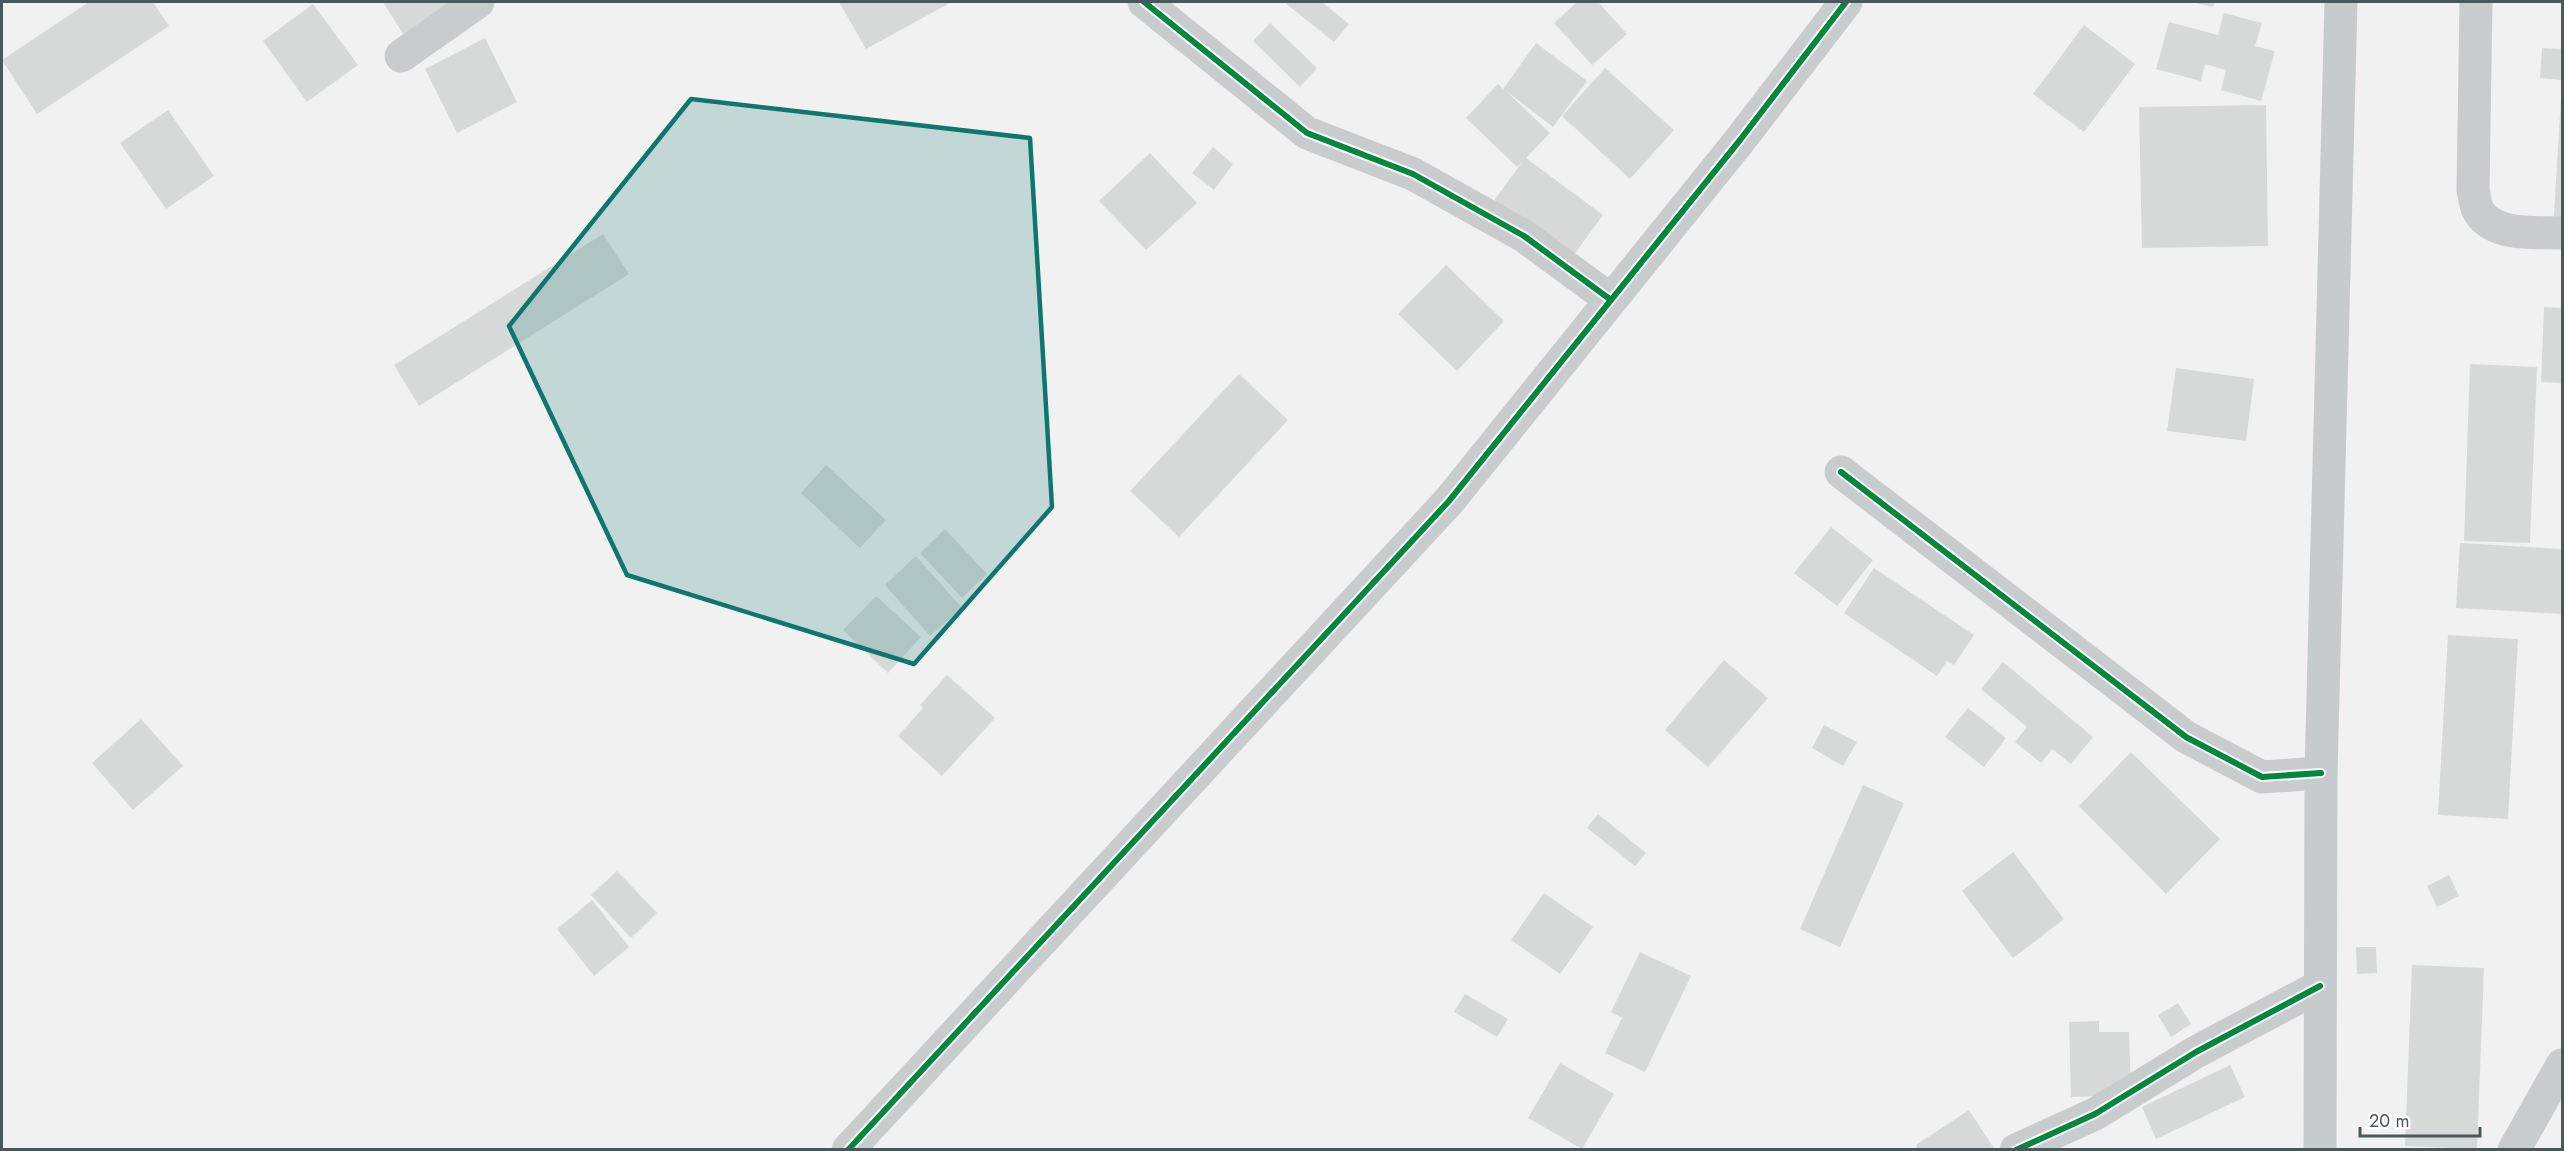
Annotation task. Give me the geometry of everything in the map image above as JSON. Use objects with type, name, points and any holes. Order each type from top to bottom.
[{"type":"main road","points":[[2320,1149],[2321,774],[2341,2]]},
{"type":"street","points":[[401,56],[478,2]]},
{"type":"street","points":[[1144,2],[1307,133],[1413,174],[1524,236],[1611,300]]},
{"type":"street","points":[[848,1149],[1449,501],[1740,140],[1846,2]]},
{"type":"street","points":[[2476,2],[2473,190],[2477,210],[2497,227],[2508,230],[2562,233]]},
{"type":"street","points":[[1841,472],[2186,737],[2262,777],[2321,774]]},
{"type":"street","points":[[2016,1149],[2096,1114],[2196,1052],[2320,986]]},
{"type":"street","points":[[2514,1149],[2562,1065]]},
{"type":"highlighted area","points":[[691,99],[1030,138],[1052,507],[914,664],[627,575],[509,326]]},
{"type":"building","points":[[89,2],[153,2],[169,26],[37,114],[2,60]]},
{"type":"building","points":[[383,2],[460,2],[405,37]]},
{"type":"building","points":[[839,2],[946,2],[948,4],[866,49]]},
{"type":"building","points":[[1284,2],[1322,2],[1349,24],[1334,42]]},
{"type":"building","points":[[1577,2],[1598,2],[1627,34],[1592,65],[1554,23]]},
{"type":"building","points":[[2191,2],[2215,2],[2213,7]]},
{"type":"building","points":[[313,4],[358,65],[307,102],[263,41]]},
{"type":"building","points":[[2224,13],[2262,23],[2255,46],[2275,51],[2261,101],[2221,90],[2226,70],[2205,64],[2201,81],[2156,69],[2169,22],[2218,35]]},
{"type":"building","points":[[1270,23],[1317,68],[1300,87],[1253,41]]},
{"type":"building","points":[[2084,25],[2135,64],[2084,132],[2033,94]]},
{"type":"building","points":[[485,38],[517,102],[457,133],[425,69]]},
{"type":"building","points":[[1536,43],[1587,81],[1553,127],[1506,91],[1550,133],[1526,158],[1603,215],[1565,267],[1487,210],[1523,161],[1517,167],[1466,118],[1498,84],[1503,89]]},
{"type":"building","points":[[2542,48],[2562,49],[2562,80],[2540,78]]},
{"type":"building","points":[[1605,68],[1674,130],[1630,179],[1562,116]]},
{"type":"building","points":[[2562,98],[2562,231],[2553,230]]},
{"type":"building","points":[[2266,105],[2268,246],[2142,248],[2139,107]]},
{"type":"building","points":[[168,110],[214,176],[166,209],[120,143]]},
{"type":"building","points":[[1213,147],[1233,164],[1214,190],[1192,173]]},
{"type":"building","points":[[1150,153],[1197,203],[1146,250],[1099,201]]},
{"type":"building","points":[[603,234],[629,274],[419,406],[394,365]]},
{"type":"building","points":[[1446,265],[1504,321],[1457,371],[1398,314]]},
{"type":"building","points":[[2544,307],[2562,308],[2562,383],[2541,382]]},
{"type":"building","points":[[2470,364],[2537,367],[2530,543],[2464,541]]},
{"type":"building","points":[[2176,368],[2254,379],[2246,441],[2167,431]]},
{"type":"building","points":[[1239,374],[1288,420],[1179,537],[1130,491]]},
{"type":"building","points":[[826,465],[886,520],[860,548],[801,493]]},
{"type":"building","points":[[1831,527],[1873,560],[1837,606],[1794,573]]},
{"type":"building","points":[[945,529],[987,574],[962,598],[920,553]]},
{"type":"building","points":[[2460,543],[2562,549],[2562,614],[2456,608]]},
{"type":"building","points":[[916,556],[962,608],[930,636],[885,585]]},
{"type":"building","points":[[1874,568],[1974,635],[1954,665],[1947,661],[1937,676],[1844,613]]},
{"type":"building","points":[[876,596],[921,637],[888,673],[843,630]]},
{"type":"building","points":[[2448,635],[2518,639],[2508,819],[2438,815]]},
{"type":"building","points":[[1724,660],[1768,698],[1708,767],[1665,730]]},
{"type":"building","points":[[2003,662],[2093,737],[2071,764],[2052,749],[2041,763],[2015,742],[2027,727],[1981,689]]},
{"type":"building","points":[[947,675],[995,718],[942,776],[898,736],[923,708],[920,705]]},
{"type":"building","points":[[1968,708],[2006,738],[1984,767],[1945,737]]},
{"type":"building","points":[[141,719],[183,766],[133,810],[92,763]]},
{"type":"building","points":[[1824,725],[1857,742],[1843,766],[1812,748]]},
{"type":"building","points":[[2131,752],[2220,839],[2166,894],[2079,806]]},
{"type":"building","points":[[1863,785],[1904,803],[1840,947],[1800,929]]},
{"type":"building","points":[[1598,814],[1646,853],[1635,866],[1587,828]]},
{"type":"building","points":[[2013,852],[2064,919],[2013,958],[1962,891]]},
{"type":"building","points":[[617,871],[657,913],[631,938],[591,895]]},
{"type":"building","points":[[2449,875],[2459,896],[2437,907],[2427,886]]},
{"type":"building","points":[[1544,893],[1593,927],[1560,974],[1511,940]]},
{"type":"building","points":[[592,900],[629,947],[594,976],[557,929]]},
{"type":"building","points":[[2356,947],[2376,947],[2377,973],[2357,974]]},
{"type":"building","points":[[1640,952],[1691,976],[1645,1072],[1605,1053],[1622,1018],[1611,1012]]},
{"type":"building","points":[[2412,965],[2484,968],[2477,1149],[2405,1146]]},
{"type":"building","points":[[1465,994],[1508,1019],[1497,1037],[1454,1012]]},
{"type":"building","points":[[2178,1003],[2191,1024],[2171,1037],[2158,1015]]},
{"type":"building","points":[[2099,1021],[2099,1032],[2129,1032],[2131,1095],[2071,1097],[2069,1022]]},
{"type":"building","points":[[1560,1063],[1614,1094],[1582,1149],[1528,1118]]},
{"type":"building","points":[[2230,1065],[2245,1097],[2156,1139],[2142,1107]]},
{"type":"building","points":[[1969,1110],[1995,1150],[1918,1150],[1916,1145]]},
{"type":"cycle path","points":[[1144,2],[1307,133],[1413,174],[1524,236],[1611,300]]},
{"type":"cycle path","points":[[848,1150],[1449,501],[1740,140],[1846,2]]},
{"type":"cycle path","points":[[1841,472],[2186,737],[2262,777],[2321,773]]},
{"type":"cycle path","points":[[2016,1150],[2095,1114],[2196,1052],[2320,986]]}]
